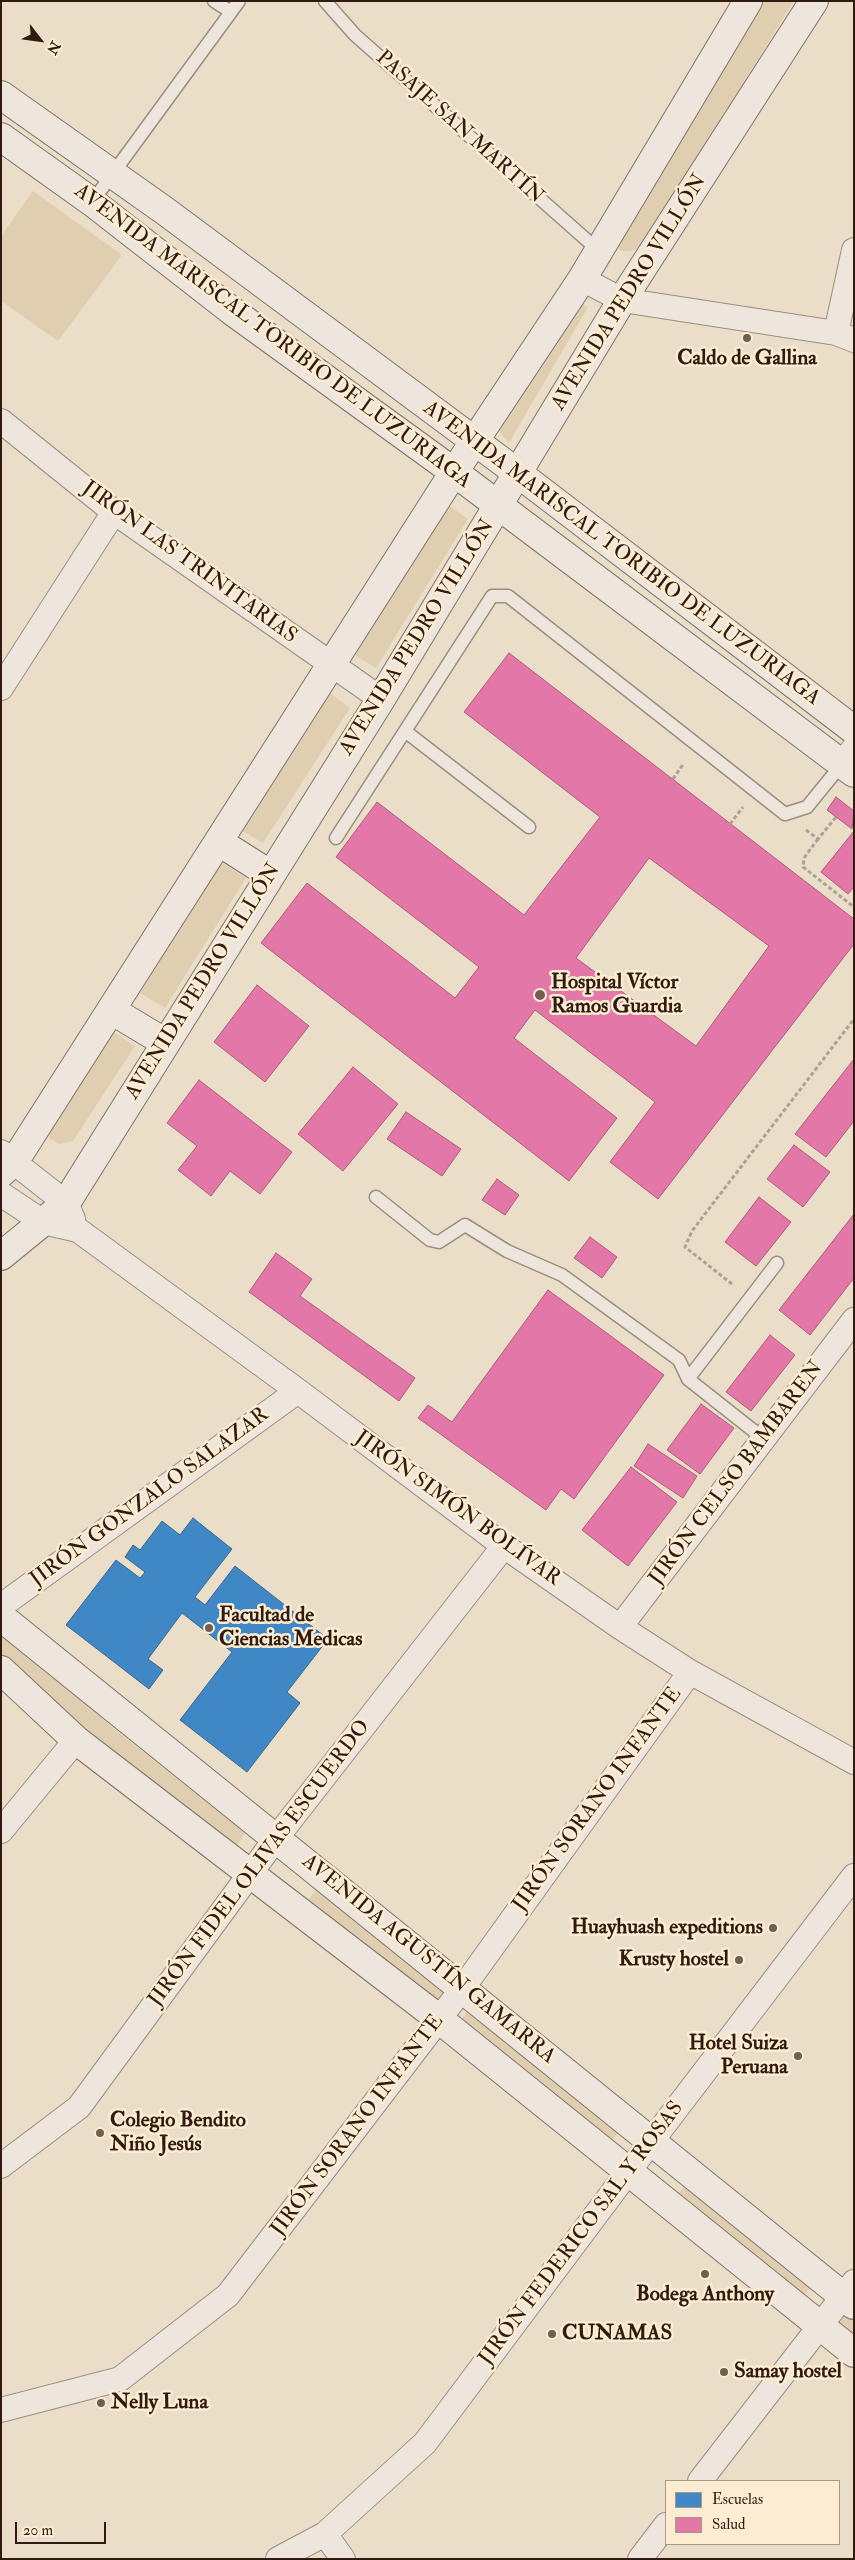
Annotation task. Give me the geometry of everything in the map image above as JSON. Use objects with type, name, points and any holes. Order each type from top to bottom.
[{"type":"main road","points":[[6,1162],[111,1010],[454,472],[582,280],[598,250],[748,1]]},
{"type":"main road","name":"AVENIDA PEDRO VILLÓN","points":[[1,1256],[66,1203],[381,699],[519,474],[622,300],[814,1]]},
{"type":"main road","name":"AVENIDA MARISCAL TORIBIO DE LUZURIAGA","points":[[1,95],[255,277],[519,474],[854,730]]},
{"type":"main road","name":"AVENIDA MARISCAL TORIBIO DE LUZURIAGA","points":[[1,137],[92,202],[232,311],[850,762]]},
{"type":"main road","points":[[143,242],[165,211]]},
{"type":"main road","points":[[232,311],[255,277]]},
{"type":"main road","points":[[219,842],[271,875]]},
{"type":"main road","points":[[111,1010],[166,1043]]},
{"type":"main road","name":"AVENIDA AGUSTÍN GAMARRA","points":[[1,1616],[277,1837],[651,2142],[850,2295]]},
{"type":"main road","name":"AVENIDA AGUSTÍN GAMARRA","points":[[1,1670],[76,1740],[439,2020],[854,2353]]},
{"type":"street","points":[[582,280],[622,300],[845,337],[854,250]]},
{"type":"street","name":"JIRÓN LAS TRINITARIAS","points":[[1,422],[114,512],[381,699]]},
{"type":"street","points":[[1,688],[114,512]]},
{"type":"street","points":[[6,1162],[66,1203],[78,1230]]},
{"type":"street","name":"JIRÓN SIMÓN BOLÍVAR","points":[[1,1194],[43,1222],[78,1230],[298,1390],[504,1546],[620,1627],[690,1672],[854,1762]]},
{"type":"street","name":"JIRÓN CELSO BAMBAREN","points":[[620,1627],[854,1320]]},
{"type":"street","name":"JIRÓN GONZALO SALAZAR","points":[[1,1606],[298,1390]]},
{"type":"street","name":"JIRÓN FIDEL OLIVAS ESCUERDO","points":[[1,2166],[79,2107],[277,1837],[504,1546]]},
{"type":"street","name":"JIRÓN SORANO INFANTE","points":[[1,2410],[120,2379],[228,2295],[462,1989],[690,1672]]},
{"type":"street","points":[[1,1831],[76,1740]]},
{"type":"street","name":"JIRÓN FEDERICO SAL Y ROSAS","points":[[278,2559],[325,2534],[425,2443],[628,2172],[854,1876]]},
{"type":"street","points":[[701,2480],[820,2326],[850,2295]]},
{"type":"street","points":[[640,2559],[665,2526]]},
{"type":"street","points":[[325,2534],[343,2559]]},
{"type":"lane","points":[[92,202],[235,6],[214,1]]},
{"type":"lane","name":"PASAJE SAN MARTÍN","points":[[325,1],[355,35],[598,250]]},
{"type":"lane","points":[[336,838],[492,596],[508,596],[785,814],[808,807],[850,762]]},
{"type":"lane","points":[[405,731],[530,827]]},
{"type":"lane","points":[[376,1197],[430,1240],[439,1242],[464,1225],[507,1251],[562,1275],[679,1360],[688,1379],[764,1439]]},
{"type":"lane","points":[[688,1379],[777,1263]]},
{"type":"path","points":[[818,839],[804,858],[803,867],[854,907]]},
{"type":"path","points":[[750,1298],[685,1247],[692,1231],[854,1019]]},
{"type":"shaded area","points":[[760,1],[794,1],[644,243],[632,251],[621,251],[615,243]]},
{"type":"shaded area","points":[[33,191],[122,255],[58,341],[1,301],[1,236]]},
{"type":"shaded area","points":[[579,302],[588,307],[509,443],[494,426]]},
{"type":"shaded area","points":[[448,505],[468,519],[376,668],[355,655]]},
{"type":"shaded area","points":[[328,692],[350,708],[263,843],[237,828]]},
{"type":"shaded area","points":[[220,862],[246,878],[165,1008],[140,993]]},
{"type":"shaded area","points":[[112,1031],[135,1046],[73,1141],[59,1144],[49,1138],[50,1127]]},
{"type":"shaded area","points":[[1,1631],[118,1732],[245,1833],[235,1849],[1,1660]]},
{"type":"shaded area","points":[[320,1885],[447,1987],[435,2005],[307,1901]]},
{"type":"shaded area","points":[[471,2005],[621,2130],[610,2143],[459,2023]]},
{"type":"shaded area","points":[[687,2184],[813,2286],[799,2300],[670,2201]]},
{"type":"shaded area","points":[[848,2309],[854,2314],[854,2346],[833,2330]]},
{"type":"building: Escuelas","points":[[193,1518],[232,1549],[195,1597],[205,1605],[235,1566],[328,1639],[287,1692],[300,1703],[247,1772],[180,1720],[232,1652],[182,1613],[148,1659],[163,1670],[149,1689],[66,1625],[116,1560],[140,1578],[145,1572],[125,1557],[133,1545],[140,1550],[162,1521],[180,1535]]},
{"type":"building: Salud","points":[[509,653],[854,919],[854,944],[658,1199],[610,1162],[655,1102],[535,1010],[514,1038],[617,1118],[569,1181],[261,943],[307,883],[455,998],[479,967],[336,857],[377,802],[524,915],[600,817],[464,712]],"holes":[[[649,858],[769,946],[696,1046],[576,958]]]},
{"type":"building: Salud","points":[[836,797],[854,811],[852,829],[827,810]]},
{"type":"building: Salud","points":[[854,831],[854,887],[848,894],[821,872]]},
{"type":"building: Salud","points":[[257,985],[309,1026],[265,1082],[214,1042]]},
{"type":"building: Salud","points":[[854,1059],[854,1121],[826,1157],[795,1134]]},
{"type":"building: Salud","points":[[353,1067],[398,1104],[343,1171],[298,1134]]},
{"type":"building: Salud","points":[[199,1080],[292,1152],[260,1194],[230,1171],[211,1196],[178,1170],[197,1146],[167,1123]]},
{"type":"building: Salud","points":[[406,1112],[461,1149],[442,1176],[387,1139]]},
{"type":"building: Salud","points":[[794,1145],[830,1172],[803,1207],[767,1179]]},
{"type":"building: Salud","points":[[497,1179],[519,1195],[505,1215],[482,1200]]},
{"type":"building: Salud","points":[[759,1197],[791,1222],[756,1266],[725,1242]]},
{"type":"building: Salud","points":[[854,1214],[854,1278],[810,1335],[779,1310]]},
{"type":"building: Salud","points":[[590,1237],[617,1257],[602,1278],[574,1258]]},
{"type":"building: Salud","points":[[276,1253],[312,1279],[300,1296],[415,1378],[399,1401],[249,1292]]},
{"type":"building: Salud","points":[[548,1290],[664,1375],[574,1499],[561,1489],[546,1510],[418,1418],[428,1405],[452,1422]]},
{"type":"building: Salud","points":[[770,1335],[795,1355],[751,1411],[726,1392]]},
{"type":"building: Salud","points":[[701,1404],[734,1428],[700,1474],[667,1450]]},
{"type":"building: Salud","points":[[648,1444],[697,1476],[683,1498],[634,1466]]},
{"type":"building: Salud","points":[[631,1467],[677,1502],[628,1566],[582,1530]]},
{"type":"place","name":"Caldo de Gallina","points":[[747,338]]},
{"type":"place","name":"Hospital Víctor Ramos Guardia","points":[[540,995]]},
{"type":"place","name":"Facultad de Ciencias Medicas","points":[[209,1628]]},
{"type":"place","name":"Huayhuash expeditions","points":[[773,1928]]},
{"type":"place","name":"Krusty hostel","points":[[739,1960]]},
{"type":"place","name":"Hotel Suiza Peruana","points":[[798,2056]]},
{"type":"place","name":"Colegio Bendito Niño Jesús","points":[[100,2133]]},
{"type":"place","name":"Bodega Anthony","points":[[705,2274]]},
{"type":"place","name":"CUNAMAS","points":[[552,2334]]},
{"type":"place","name":"Samay hostel","points":[[724,2372]]},
{"type":"place","name":"Nelly Luna","points":[[101,2403]]}]
